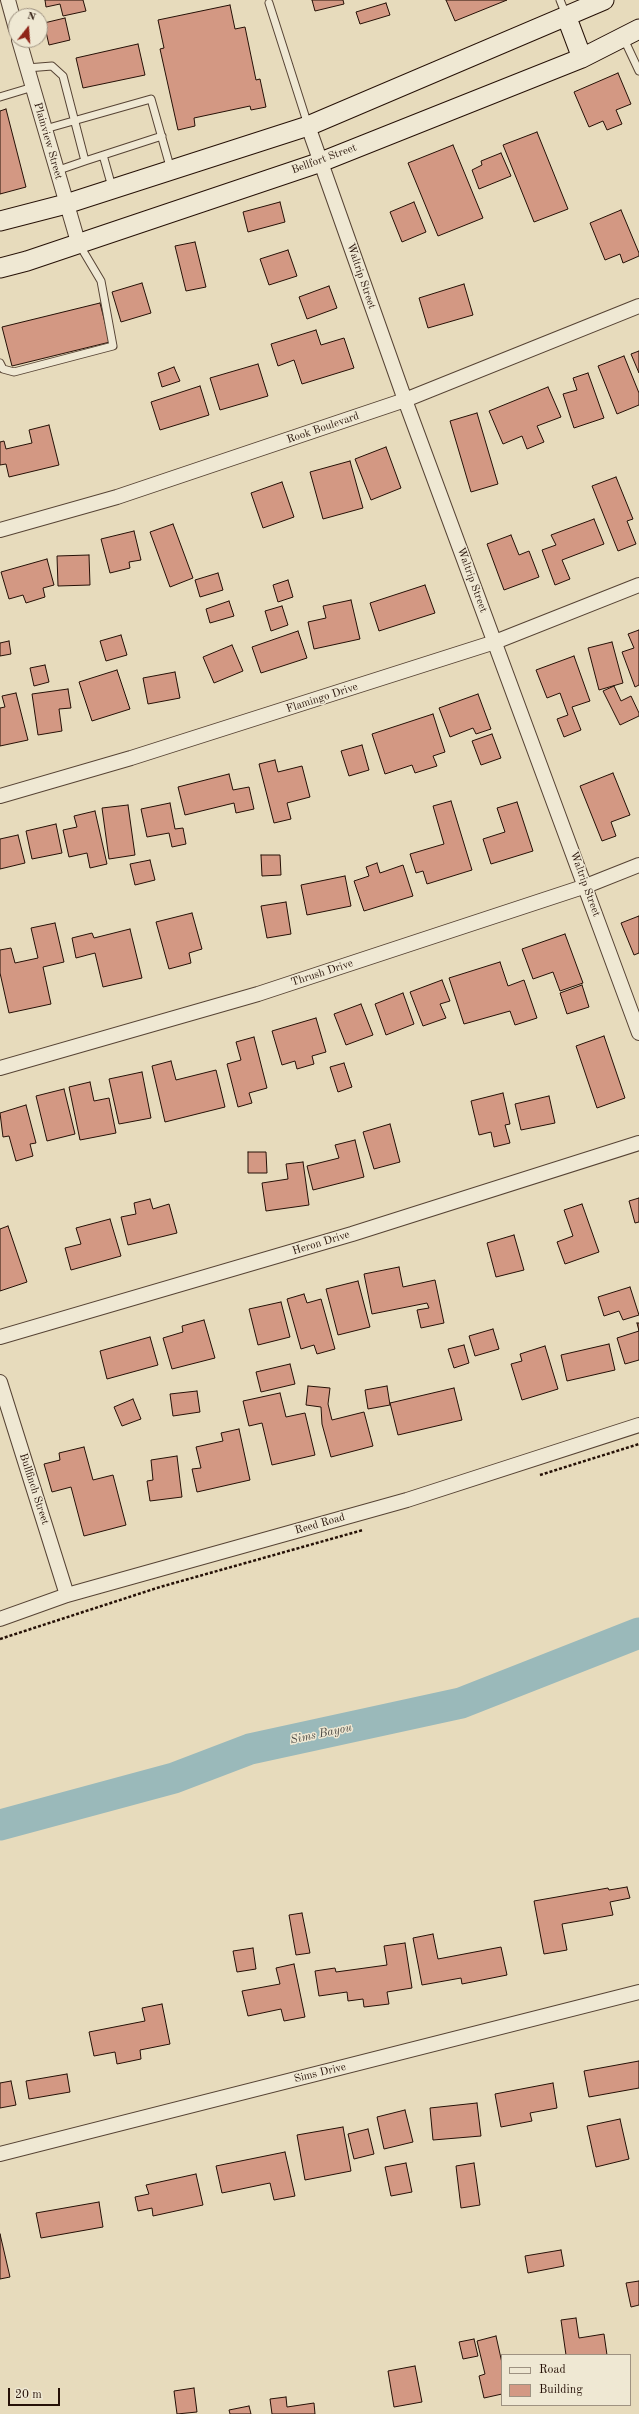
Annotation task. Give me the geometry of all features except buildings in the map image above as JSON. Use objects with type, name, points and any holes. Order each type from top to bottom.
[{"type":"main road","points":[[0,221],[66,204],[308,126],[567,18],[604,0]]},
{"type":"main road","points":[[567,18],[582,58]]},
{"type":"main road","name":"Bellfort Street","points":[[0,268],[27,261],[78,242],[321,162],[582,58],[631,33]]},
{"type":"street","name":"Plainview Street","points":[[21,48],[78,242]]},
{"type":"street","name":"Waltrip Street","points":[[308,126],[404,400],[586,886],[639,1033]]},
{"type":"street","name":"Rook Boulevard","points":[[0,530],[117,497],[404,400],[639,306]]},
{"type":"street","name":"Flamingo Drive","points":[[0,796],[139,756],[495,642],[639,584]]},
{"type":"street","name":"Thrush Drive","points":[[0,1068],[258,994],[586,886],[639,864]]},
{"type":"street","name":"Heron Drive","points":[[0,1337],[352,1234],[639,1142]]},
{"type":"street","name":"Bullfinch Street","points":[[0,1382],[67,1595]]},
{"type":"street","name":"Reed Road","points":[[0,1619],[67,1595],[407,1500],[639,1425]]},
{"type":"street","name":"Sims Drive","points":[[0,2154],[639,1992]]},
{"type":"lane","points":[[560,0],[567,18]]},
{"type":"lane","points":[[269,3],[308,126]]},
{"type":"lane","points":[[631,33],[639,71]]},
{"type":"lane","points":[[27,68],[52,66],[63,76],[85,161]]},
{"type":"lane","points":[[0,96],[32,87]]},
{"type":"lane","points":[[44,129],[151,99],[171,170]]},
{"type":"lane","points":[[56,171],[162,136]]},
{"type":"lane","points":[[103,155],[113,189]]},
{"type":"lane","points":[[0,363],[3,369],[14,372],[113,346],[101,281],[78,242]]},
{"type":"waterway","name":"Sims Bayou","points":[[0,1825],[174,1778],[250,1749],[461,1703],[639,1633]]}]
